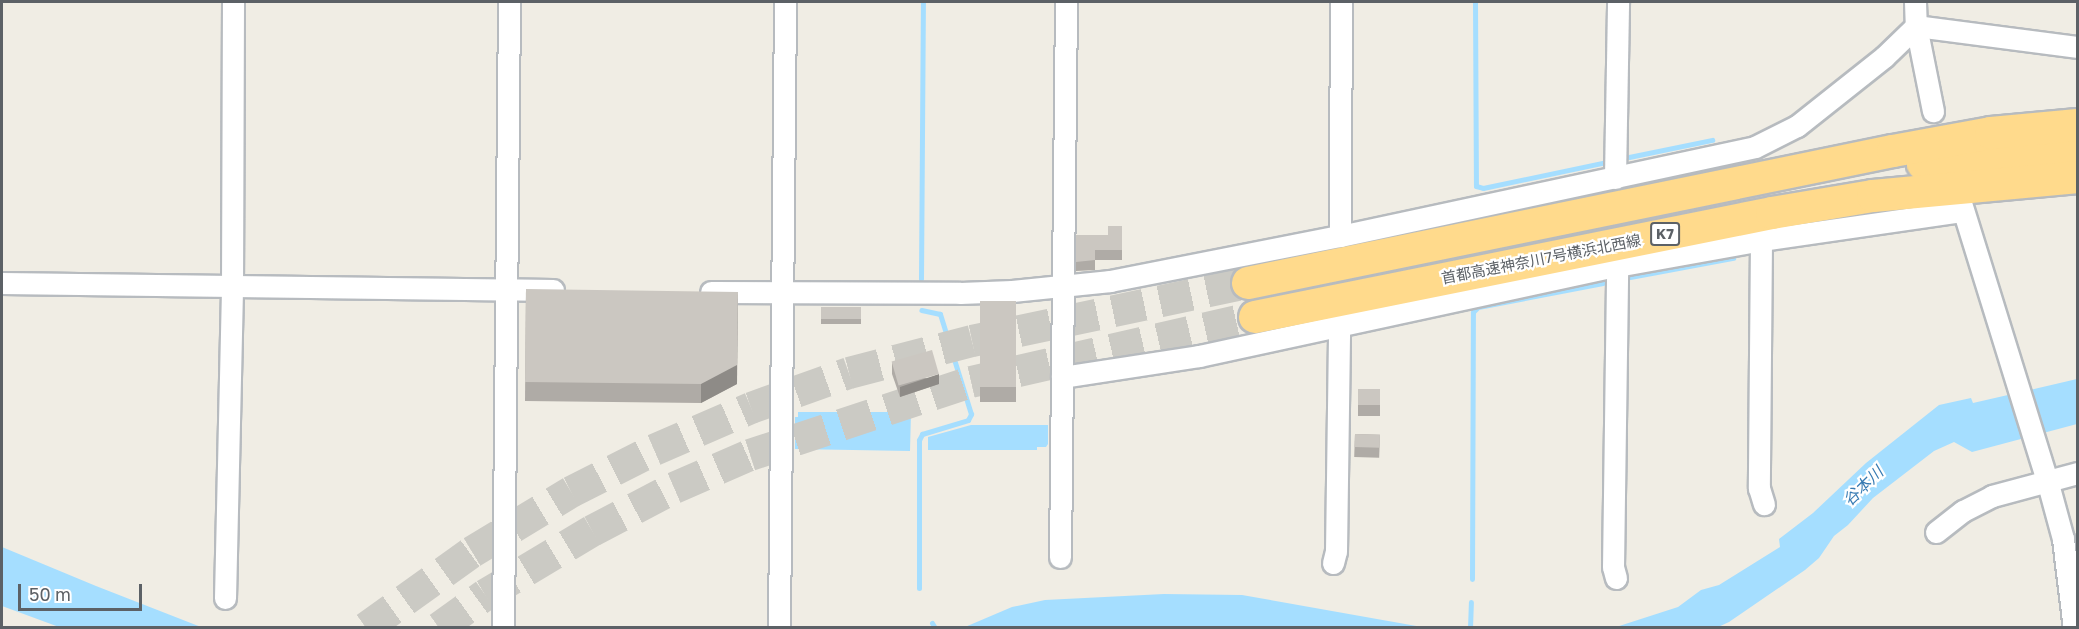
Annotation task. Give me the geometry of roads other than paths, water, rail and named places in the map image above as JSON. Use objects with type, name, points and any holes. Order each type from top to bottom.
[{"type":"highway","points":[[1764,178],[1991,133],[2078,125]]},
{"type":"highway","name":"K7","points":[[1248,283],[1764,178],[2078,153]]},
{"type":"highway","name":"首都高速神奈川7号横浜北西線","points":[[1256,317],[1772,213],[1873,196],[2078,177]]},
{"type":"street","points":[[225,598],[232,288],[233,2]]},
{"type":"street","points":[[503,627],[509,2]]},
{"type":"street","points":[[779,627],[785,2]]},
{"type":"street","points":[[1060,557],[1066,2]]},
{"type":"street","points":[[1340,236],[1341,2]]},
{"type":"street","points":[[1615,178],[1618,2]]},
{"type":"street","points":[[1915,2],[1917,26],[1933,111]]},
{"type":"street","points":[[691,292],[960,293],[1110,281],[1340,236],[1733,154],[1779,137],[1797,126],[1840,93],[1917,26],[2078,47]]},
{"type":"street","points":[[1062,377],[1199,356],[1617,266],[1761,240],[1963,209],[2046,475],[2063,539],[2074,627]]},
{"type":"street","points":[[1761,240],[1759,488],[1764,504]]},
{"type":"street","points":[[1616,579],[1614,555],[1617,266]]},
{"type":"street","points":[[2,283],[576,291]]},
{"type":"street","points":[[1333,563],[1336,551],[1339,325]]},
{"type":"street","points":[[1936,532],[1977,503],[2046,475],[2078,473]]},
{"type":"water","name":"谷本川","points":[[2077,379],[2077,424],[1972,452],[1954,442],[1934,451],[1873,498],[1848,525],[1834,536],[1819,558],[1805,570],[1729,622],[1716,628],[1613,628],[1678,607],[1701,590],[1719,585],[1780,547],[1779,539],[1813,513],[1866,463],[1939,405],[1971,398],[1973,403]]},
{"type":"water","points":[[798,412],[911,412],[910,451],[795,449],[795,417],[798,417]]},
{"type":"water","points":[[971,425],[1048,425],[1048,444],[1046,447],[1037,447],[1037,450],[928,450],[928,437]]},
{"type":"water","points":[[2,547],[201,627],[59,627],[2,606]]},
{"type":"water","points":[[1164,594],[1242,595],[1422,627],[965,627],[1012,607],[1045,600]]},
{"type":"waterway","points":[[921,279],[923,2]]},
{"type":"waterway","points":[[1475,2],[1476,186],[1483,188],[1602,163]]},
{"type":"waterway","points":[[1629,157],[1712,140]]},
{"type":"waterway","points":[[1630,277],[1733,258]]},
{"type":"waterway","points":[[1472,579],[1473,312],[1478,307],[1603,283]]},
{"type":"waterway","points":[[919,588],[919,440],[922,434],[968,420],[971,414],[940,314],[921,310]]},
{"type":"waterway","points":[[1470,628],[1471,602]]},
{"type":"waterway","points":[[932,623],[935,628]]},
{"type":"tunnel","points":[[366,628],[472,552],[571,492],[654,450],[751,408],[849,373],[972,341],[1248,283]]},
{"type":"tunnel","points":[[439,628],[485,595],[592,531],[674,488],[750,455],[971,382],[1255,317]]}]
